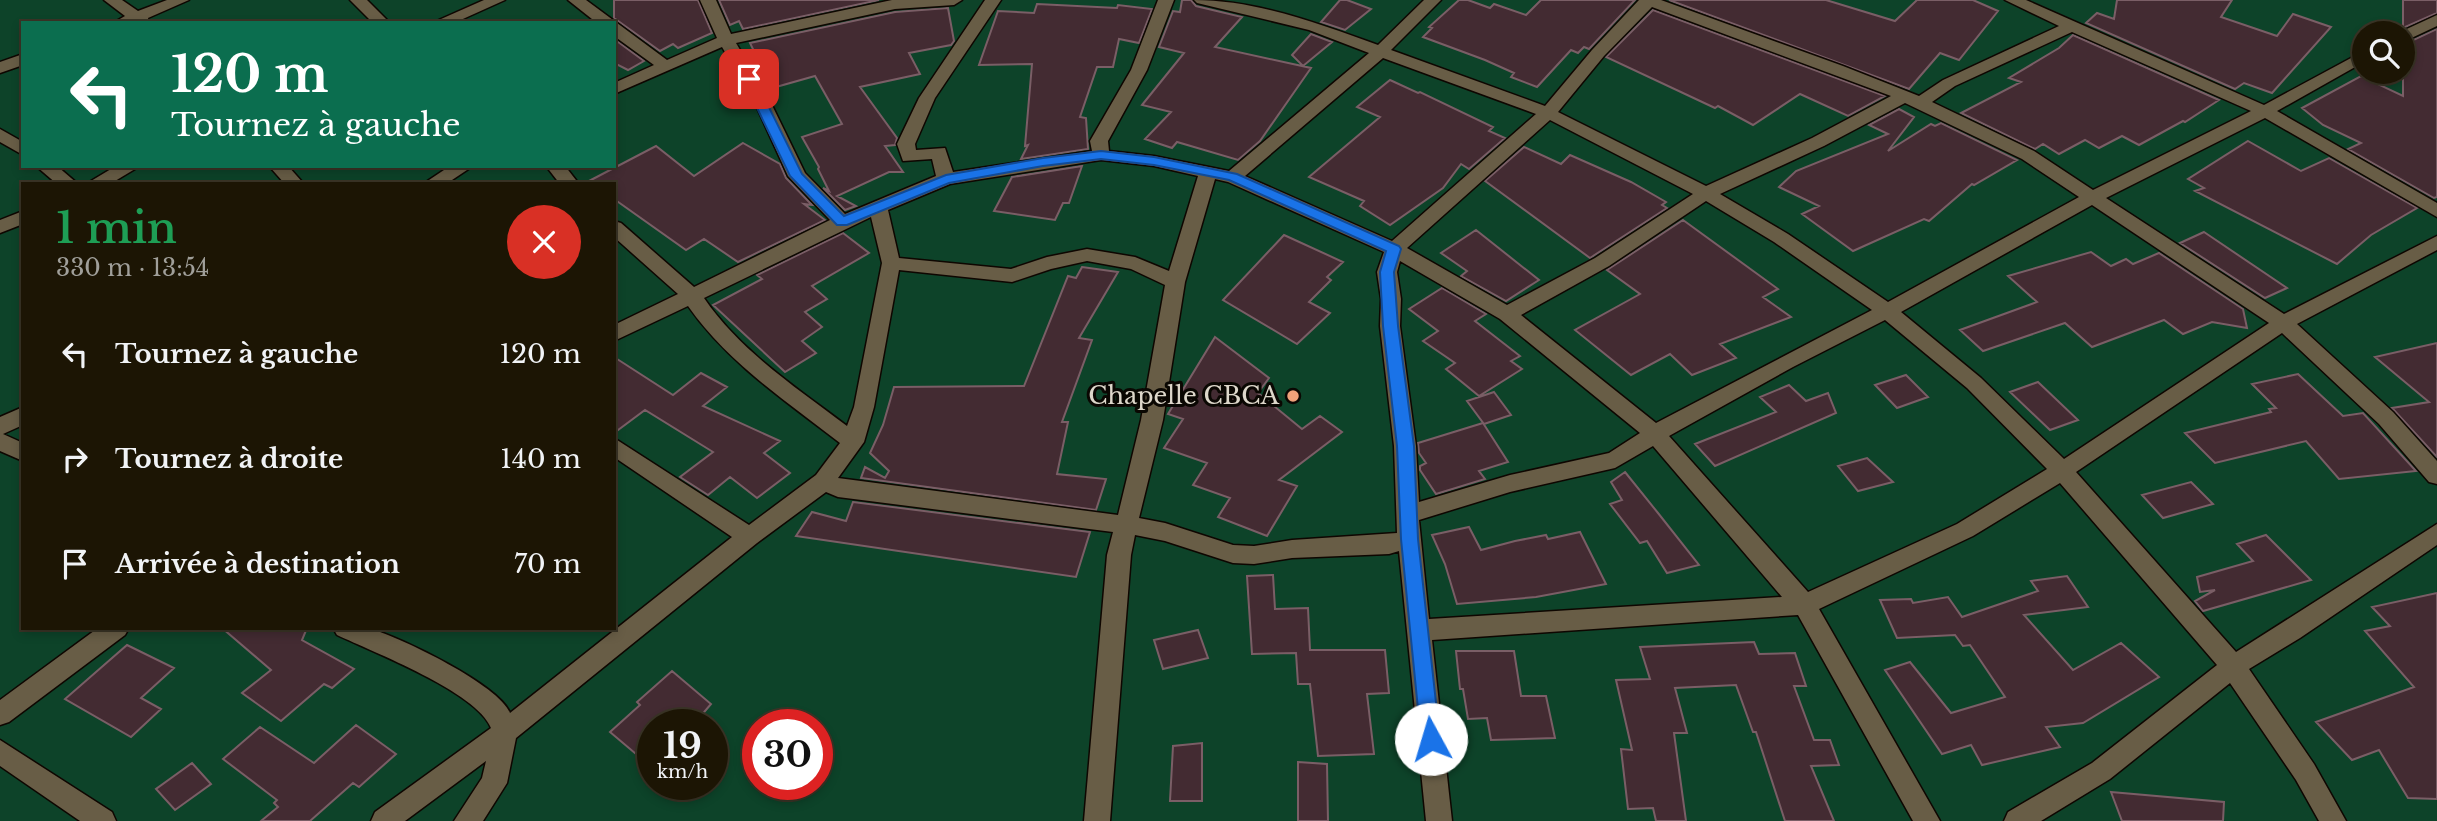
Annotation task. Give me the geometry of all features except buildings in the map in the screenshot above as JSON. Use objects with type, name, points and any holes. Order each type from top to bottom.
[{"type":"street","points":[[112,0],[122,10],[140,20],[181,0]]},
{"type":"street","points":[[358,0],[380,21]]},
{"type":"street","points":[[445,21],[497,0]]},
{"type":"street","points":[[576,0],[604,21]]},
{"type":"street","points":[[708,0],[726,40],[761,99],[797,176],[842,222]]},
{"type":"street","points":[[616,88],[726,40],[894,2],[954,0]]},
{"type":"street","points":[[946,179],[939,152],[909,158],[906,144],[927,98],[993,0]]},
{"type":"street","points":[[1101,155],[1099,141],[1139,70],[1166,0]]},
{"type":"street","points":[[1202,0],[1314,27],[1548,113],[1706,193],[1781,239],[1887,311],[1974,383],[2062,471],[2233,666],[2305,772],[2333,821]]},
{"type":"street","points":[[1233,177],[1382,50],[1433,0]]},
{"type":"street","points":[[1439,821],[1409,539],[1410,513],[1405,446],[1387,272],[1394,249],[1548,113],[1598,53],[1649,0],[1912,100],[2028,155],[2283,323],[2386,418],[2437,476]]},
{"type":"street","points":[[2013,0],[2069,27],[2156,61],[2265,111],[2437,211]]},
{"type":"street","points":[[2415,31],[2437,20]]},
{"type":"street","points":[[1507,314],[1602,262],[1706,193],[2069,27]]},
{"type":"street","points":[[616,29],[664,65]]},
{"type":"street","points":[[0,68],[21,60]]},
{"type":"street","points":[[1410,513],[1437,508],[1510,484],[1615,460],[1655,434],[1786,362],[1887,311],[2093,197],[2265,111],[2352,63]]},
{"type":"street","points":[[0,134],[21,149]]},
{"type":"street","points":[[616,333],[842,222],[946,179],[1101,155],[1154,161],[1233,177],[1394,249],[1507,314],[1655,434],[1804,605],[1927,821]]},
{"type":"street","points":[[48,168],[66,182]]},
{"type":"street","points":[[99,182],[127,168]]},
{"type":"street","points":[[280,168],[293,182]]},
{"type":"street","points":[[436,182],[460,168]]},
{"type":"street","points":[[557,168],[568,182]]},
{"type":"street","points":[[1097,821],[1119,555],[1152,420],[1175,282],[1208,173]]},
{"type":"street","points":[[384,821],[505,732],[749,537],[824,481],[853,442],[864,407],[891,263],[878,206]]},
{"type":"street","points":[[0,227],[21,218]]},
{"type":"street","points":[[616,228],[692,296],[700,309],[745,355],[853,442]]},
{"type":"street","points":[[1419,629],[1605,620],[1804,605],[1965,530],[2062,471],[2283,323],[2437,242]]},
{"type":"street","points":[[891,263],[1012,276],[1047,263],[1087,255],[1135,263],[1175,282]]},
{"type":"street","points":[[0,428],[21,416]]},
{"type":"street","points":[[0,442],[21,452]]},
{"type":"street","points":[[616,447],[749,537]]},
{"type":"street","points":[[824,481],[838,488],[1128,525],[1165,532],[1233,554],[1254,555],[1292,549],[1389,545],[1409,539]]},
{"type":"street","points":[[2017,821],[2101,771],[2233,666],[2291,631],[2437,533]]},
{"type":"street","points":[[0,714],[114,630]]},
{"type":"street","points":[[349,630],[454,679],[496,709],[505,732],[494,783],[467,821]]},
{"type":"street","points":[[0,752],[103,821]]},
{"type":"green space","points":[[0,0],[2437,0],[2437,821],[0,821]]},
{"type":"place","name":"Chapelle CBCA","points":[[1293,396]]},
{"type":"route","points":[[749,79],[797,176],[842,222],[946,179],[1101,155],[1154,161],[1233,177],[1394,249],[1387,272],[1391,326],[1405,446],[1410,513],[1409,539],[1431,739]]}]
